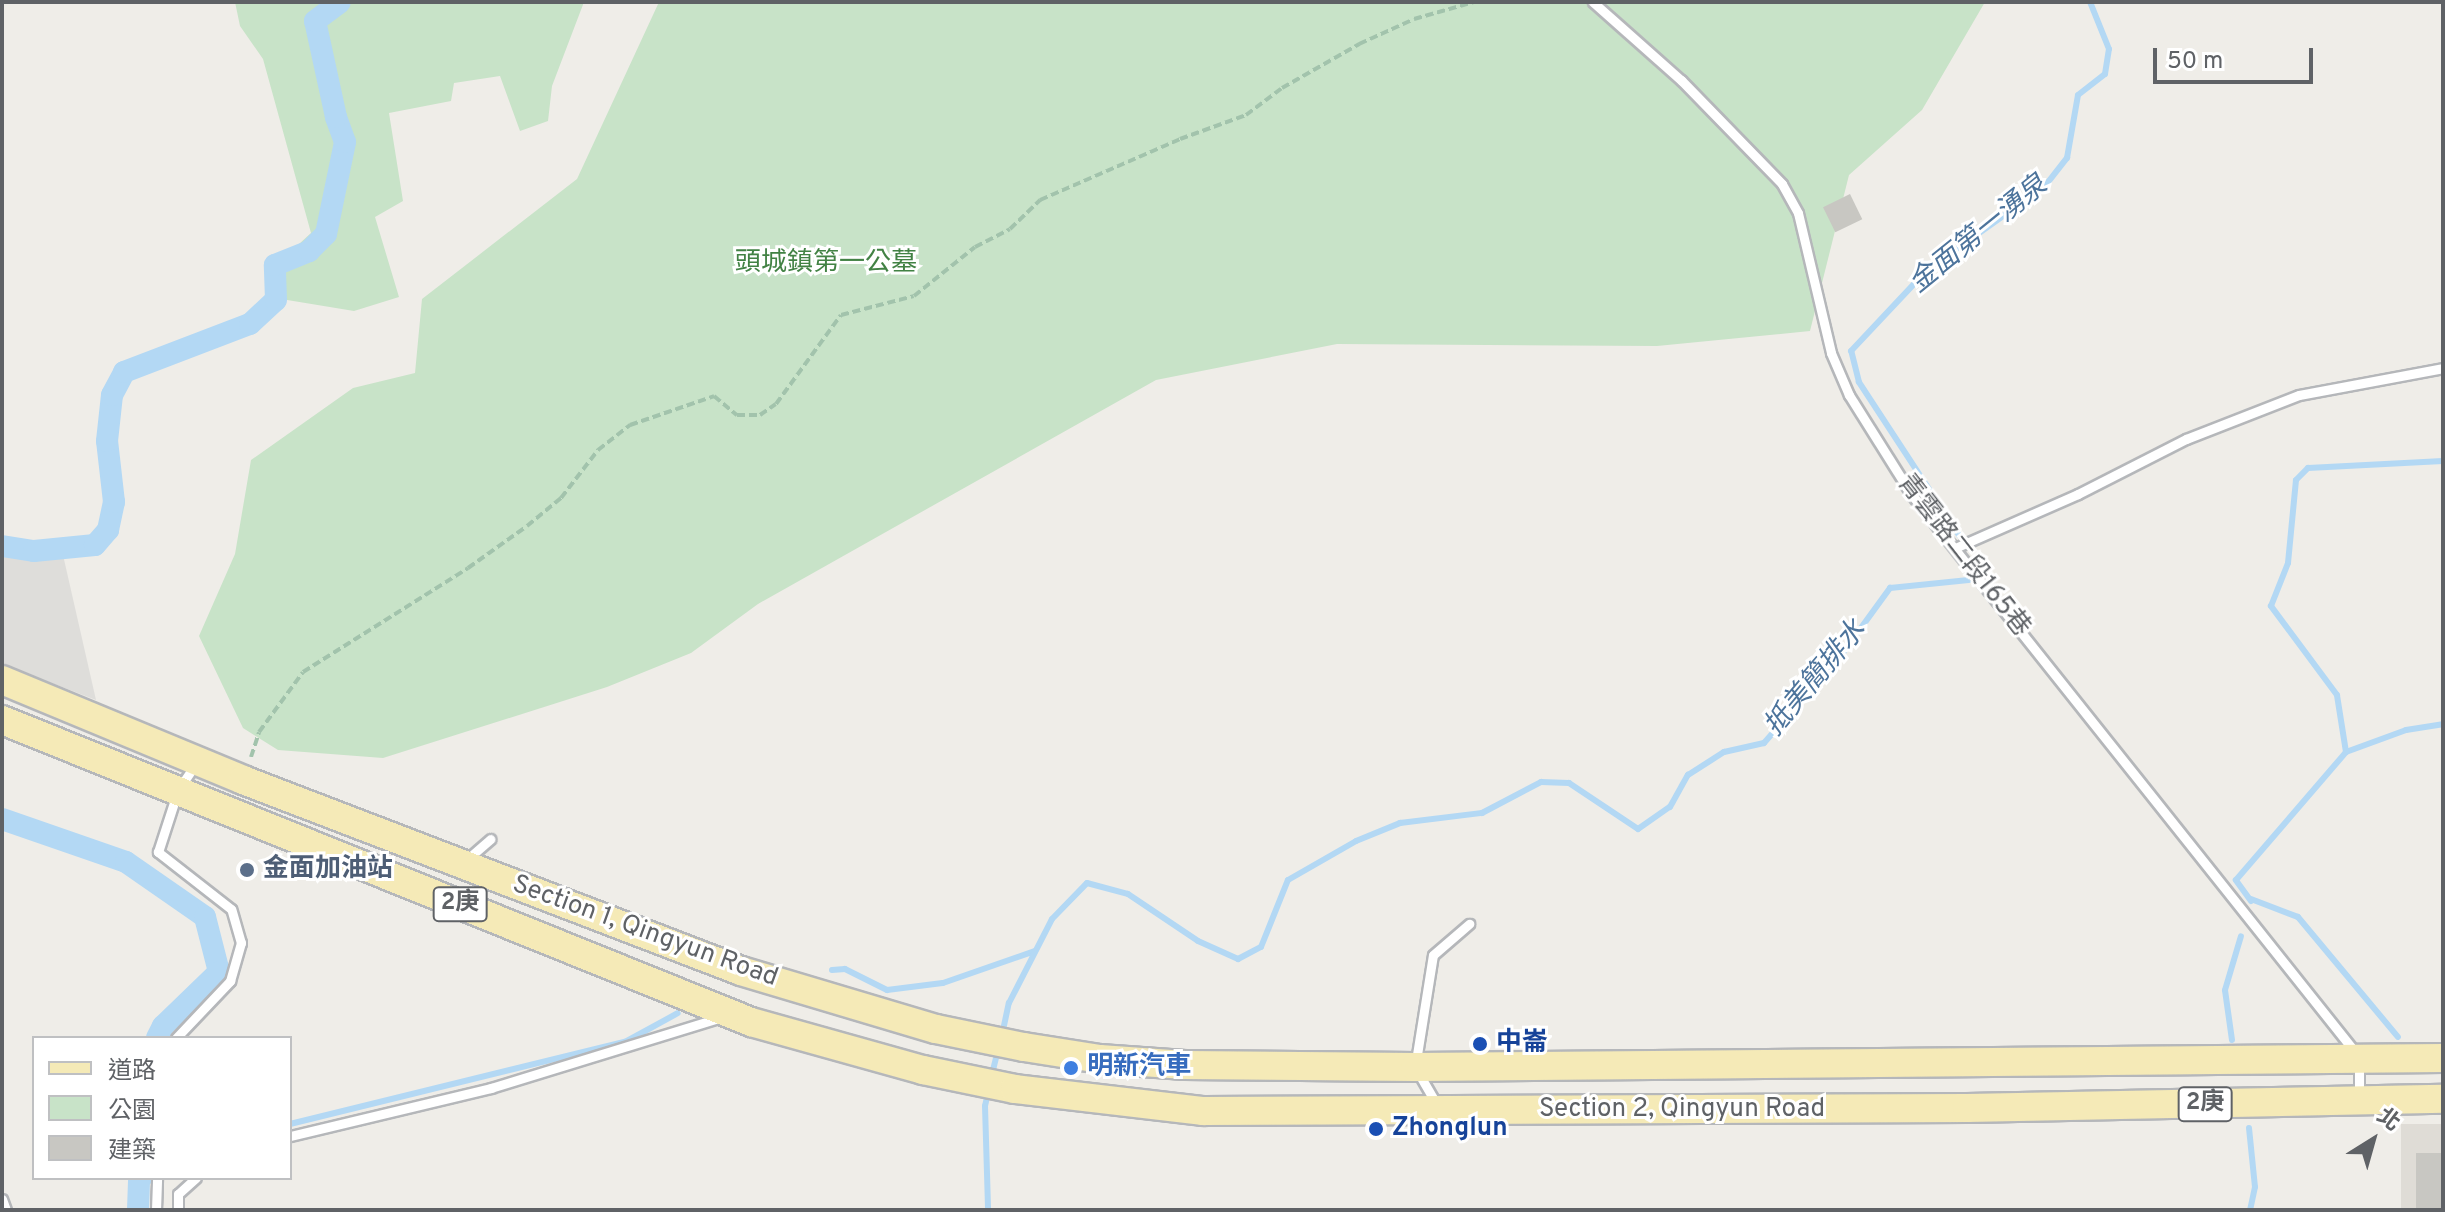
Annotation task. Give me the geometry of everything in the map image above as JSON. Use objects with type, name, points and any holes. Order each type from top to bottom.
[{"type":"main road","name":"Section 1, Qingyun Road","points":[[2,680],[243,780],[741,971],[936,1029]]},
{"type":"main road","name":"Section 1, Qingyun Road","points":[[2,720],[731,1014],[923,1070]]},
{"type":"main road","name":"Section 2, Qingyun Road","points":[[936,1029],[1100,1059],[1185,1065],[1415,1067],[2443,1058]]},
{"type":"main road","name":"Section 2, Qingyun Road","points":[[923,1070],[1015,1089],[1203,1111],[1952,1109],[2443,1099]]},
{"type":"lane","name":"青雲路二段165巷","points":[[1593,2],[1681,80],[1782,184],[1798,213],[1831,353],[1849,395],[1911,494],[2359,1057]]},
{"type":"lane","points":[[1955,548],[2066,500],[2186,439],[2299,395],[2443,368]]},
{"type":"lane","points":[[178,1036],[230,981],[241,943],[231,909],[158,852],[178,790],[197,761]]},
{"type":"lane","points":[[462,864],[490,839]]},
{"type":"lane","points":[[1441,1111],[1415,1067],[1433,955],[1469,924]]},
{"type":"lane","points":[[292,1136],[491,1088],[731,1014]]},
{"type":"lane","points":[[2359,1057],[2359,1101]]},
{"type":"lane","points":[[156,1210],[157,1180]]},
{"type":"lane","points":[[178,1210],[178,1194],[194,1180]]},
{"type":"lane","points":[[2,1199],[6,1210]]},
{"type":"path","points":[[243,780],[259,732],[303,672],[468,568],[527,526],[561,498],[598,450],[630,425],[714,396],[737,415],[760,415],[776,404],[841,315],[914,296],[975,247],[1010,229],[1040,200],[1180,139],[1246,115],[1282,88],[1359,44],[1414,19],[1474,2]]},
{"type":"shaded area","points":[[2,551],[63,555],[96,700],[2,664]]},
{"type":"shaded area","points":[[2401,1124],[2443,1124],[2443,1210],[2401,1210]]},
{"type":"green space","points":[[235,2],[584,2],[552,86],[548,121],[520,131],[500,76],[454,83],[451,101],[389,113],[403,201],[375,217],[399,297],[354,311],[269,297],[273,268],[311,233],[263,59],[240,26]]},
{"type":"green space","name":"頭城鎮第一公墓","points":[[659,2],[1985,2],[1922,110],[1849,175],[1810,331],[1657,346],[1337,344],[1156,380],[758,604],[691,653],[607,687],[383,758],[278,750],[243,728],[199,636],[235,554],[251,460],[353,388],[415,373],[422,299],[577,179]]},
{"type":"building","points":[[1850,194],[1862,219],[1835,232],[1823,207]]},
{"type":"building","points":[[2416,1153],[2443,1153],[2443,1210],[2416,1210]]},
{"type":"waterway","points":[[2,546],[34,551],[95,545],[108,530],[114,502],[107,441],[112,395],[124,372],[250,324],[276,300],[275,265],[309,251],[326,234],[345,142],[336,117],[315,21],[340,2]]},
{"type":"waterway","name":"金面第一湧泉","points":[[1959,535],[1859,382],[1851,351],[1927,270],[2045,186],[2067,158],[2078,95],[2105,74],[2109,49],[2090,2]]},
{"type":"waterway","points":[[2251,901],[2236,880],[2346,752],[2337,695],[2271,606],[2288,563],[2296,480],[2308,468],[2443,461]]},
{"type":"waterway","name":"金面第一湧泉","points":[[1978,558],[1990,575]]},
{"type":"waterway","name":"抵美簡排水","points":[[1002,1035],[1009,1003],[1052,919],[1087,883],[1128,894],[1198,941],[1238,959],[1261,947],[1288,880],[1356,841],[1400,823],[1482,813],[1541,782],[1569,783],[1638,829],[1670,807],[1688,775],[1724,752],[1764,743],[1842,654],[1890,588],[1969,580]]},
{"type":"waterway","points":[[2346,752],[2406,730],[2443,724]]},
{"type":"waterway","points":[[2,819],[126,862],[205,917],[219,972],[163,1026],[158,1036]]},
{"type":"waterway","points":[[2251,899],[2298,917],[2398,1037]]},
{"type":"waterway","points":[[2232,1040],[2225,990],[2241,936]]},
{"type":"waterway","points":[[832,970],[845,969],[887,990],[943,983],[1035,951]]},
{"type":"waterway","points":[[292,1124],[625,1042],[678,1013]]},
{"type":"waterway","name":"抵美簡排水","points":[[991,1078],[998,1050]]},
{"type":"waterway","name":"抵美簡排水","points":[[988,1093],[985,1106],[988,1210]]},
{"type":"waterway","points":[[2249,1128],[2255,1187],[2250,1210]]},
{"type":"waterway","points":[[138,1210],[139,1180]]},
{"type":"waterway","points":[[138,1188],[151,1180]]},
{"type":"place","name":"金面加油站","points":[[247,870]]},
{"type":"place","name":"中崙","points":[[1480,1044]]},
{"type":"place","name":"明新汽車","points":[[1071,1068]]},
{"type":"place","name":"Zhonglun","points":[[1376,1129]]}]
